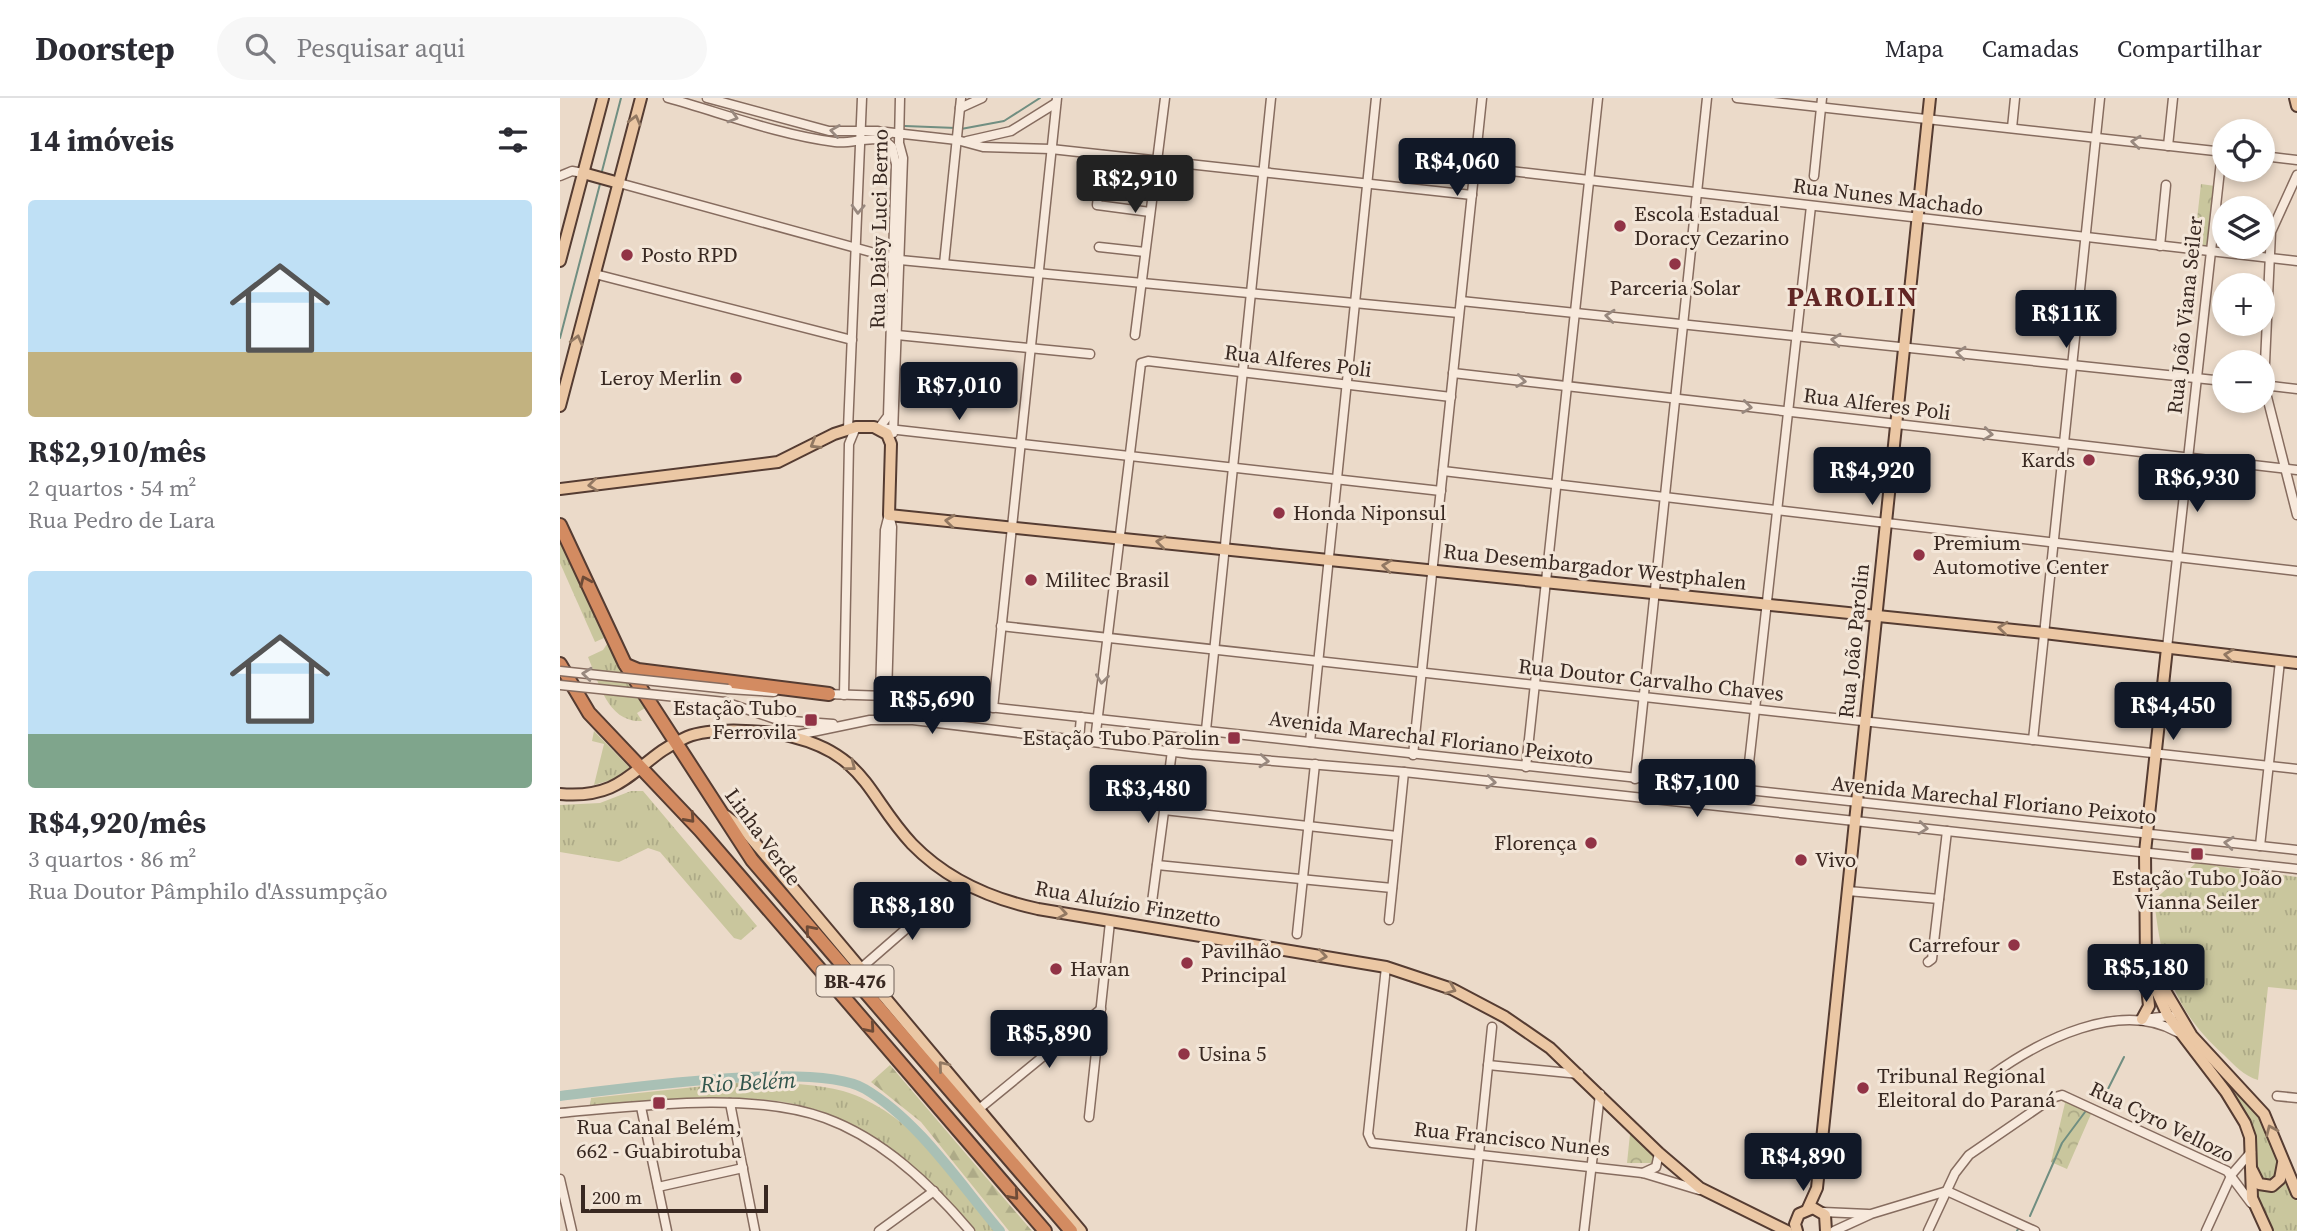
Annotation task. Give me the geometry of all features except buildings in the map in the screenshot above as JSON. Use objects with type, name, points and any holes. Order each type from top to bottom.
[{"type":"highway","name":"Linha Verde","points":[[560,525],[625,664],[718,809],[768,881],[1071,1231]]},
{"type":"highway","name":"Linha Verde","points":[[560,664],[589,713],[648,764],[695,824],[1045,1231]]},
{"type":"highway","points":[[625,664],[638,670],[830,694]]},
{"type":"main road","points":[[560,261],[587,174],[603,98]]},
{"type":"main road","points":[[560,406],[616,182],[641,98]]},
{"type":"main road","name":"Rua João Parolin","points":[[1792,1229],[1799,1214],[1808,1208],[1817,1188],[1930,98]]},
{"type":"main road","points":[[2295,98],[2297,106]]},
{"type":"main road","points":[[587,174],[616,182]]},
{"type":"main road","points":[[560,489],[778,462],[852,428],[880,428],[887,433],[891,444]]},
{"type":"main road","name":"Rua Daisy Luci Berno","points":[[889,515],[891,444]]},
{"type":"main road","name":"Rua Desembargador Westphalen","points":[[889,515],[1876,615],[2297,663]]},
{"type":"main road","name":"Rua João Viana Seiler","points":[[2167,648],[2145,852],[2146,968],[2173,1016]]},
{"type":"main road","name":"Rua Aluízio Finzetto","points":[[560,794],[598,793],[626,781],[675,743],[693,735],[719,731],[790,736],[826,750],[858,771],[913,844],[948,873],[973,888],[1017,905],[1387,967],[1452,989],[1505,1017],[1550,1048],[1659,1153],[1714,1196]]},
{"type":"main road","points":[[718,809],[746,832],[1082,1231]]},
{"type":"main road","name":"Rua João Viana Seiler","points":[[2146,943],[2153,970],[2173,1016]]},
{"type":"main road","points":[[2143,1019],[2149,1006],[2146,968]]},
{"type":"main road","points":[[2173,1016],[2180,1034],[2240,1112],[2249,1137],[2256,1181],[2272,1186],[2282,1175],[2283,1159]]},
{"type":"main road","points":[[2173,1016],[2255,1101],[2270,1126],[2297,1193]]},
{"type":"main road","points":[[2251,1156],[2251,1187],[2256,1211],[2267,1231]]},
{"type":"main road","name":"Rua João Parolin","points":[[1817,1188],[1828,1221],[1826,1231]]},
{"type":"main road","name":"Rua Francisco Nunes","points":[[1714,1196],[1792,1229]]},
{"type":"main road","points":[[1808,1208],[1823,1212]]},
{"type":"street","points":[[668,98],[810,138],[841,143],[886,132],[896,141]]},
{"type":"street","points":[[707,98],[816,128],[896,141],[1007,132],[1057,100]]},
{"type":"street","points":[[844,695],[848,468],[852,428],[852,340],[862,98]]},
{"type":"street","name":"Rua Daisy Luci Berno","points":[[880,428],[888,416],[903,158],[896,141],[900,98]]},
{"type":"street","points":[[944,264],[961,103],[982,98]]},
{"type":"street","points":[[1135,335],[1165,98]]},
{"type":"street","points":[[1206,730],[1270,98]]},
{"type":"street","points":[[1310,742],[1376,98]]},
{"type":"street","points":[[1413,755],[1482,98]]},
{"type":"street","points":[[1526,767],[1598,98]]},
{"type":"street","points":[[1635,779],[1707,98]]},
{"type":"street","points":[[1737,98],[1822,103],[1928,119],[2212,151]]},
{"type":"street","points":[[2012,128],[2015,98]]},
{"type":"street","points":[[2033,740],[2100,98]]},
{"type":"street","points":[[2168,146],[2173,98]]},
{"type":"street","points":[[993,708],[1057,100]]},
{"type":"street","points":[[1814,176],[1822,103]]},
{"type":"street","points":[[959,135],[983,147],[1051,149],[1472,195]]},
{"type":"street","points":[[1103,155],[1097,205],[1150,212]]},
{"type":"street","points":[[2275,157],[2297,160]]},
{"type":"street","name":"Rua Nunes Machado","points":[[1475,167],[2211,252]]},
{"type":"street","points":[[560,176],[572,171],[587,174]]},
{"type":"street","points":[[2275,221],[2297,175]]},
{"type":"street","points":[[616,182],[896,259],[1459,313]]},
{"type":"street","name":"Rua João Viana Seiler","points":[[2167,648],[2219,182]]},
{"type":"street","points":[[2160,246],[2166,186]]},
{"type":"street","points":[[1746,790],[1811,206]]},
{"type":"street","points":[[560,224],[566,238]]},
{"type":"street","points":[[1099,247],[1145,252]]},
{"type":"street","name":"Rua Daisy Luci Berno","points":[[891,444],[894,429],[897,335],[896,259]]},
{"type":"street","points":[[2265,350],[2269,259]]},
{"type":"street","name":"Rua Nunes Machado","points":[[2275,259],[2297,261]]},
{"type":"street","points":[[595,274],[852,340]]},
{"type":"street","points":[[1461,301],[2212,380]]},
{"type":"street","points":[[897,335],[1090,354]]},
{"type":"street","name":"Rua Alferes Poli","points":[[1128,456],[1141,363],[1451,397]]},
{"type":"street","name":"Rua Alferes Poli","points":[[1453,373],[2297,470]]},
{"type":"street","points":[[2275,386],[2297,388]]},
{"type":"street","points":[[2270,413],[2297,515]]},
{"type":"street","points":[[880,428],[1441,491]]},
{"type":"street","points":[[1095,740],[1128,456]]},
{"type":"street","points":[[1443,471],[2297,571]]},
{"type":"street","name":"Rua Daisy Luci Berno","points":[[884,695],[885,530],[889,515]]},
{"type":"street","name":"Rua Doutor Carvalho Chaves","points":[[1001,626],[2297,769]]},
{"type":"street","points":[[2260,846],[2280,661]]},
{"type":"street","name":"Avenida Marechal Floriano Peixoto","points":[[560,671],[729,689],[884,695],[2297,850]]},
{"type":"street","name":"Avenida Marechal Floriano Peixoto","points":[[560,685],[725,702],[793,723],[850,724],[913,720],[1172,751],[1404,772],[2297,869]]},
{"type":"street","points":[[1079,738],[1081,717]]},
{"type":"street","name":"Avenida Marechal Floriano Peixoto","points":[[790,736],[850,724]]},
{"type":"street","points":[[1152,902],[1172,751]]},
{"type":"street","points":[[1297,934],[1315,764]]},
{"type":"street","points":[[1389,919],[1404,772]]},
{"type":"street","points":[[1878,824],[1873,815],[1880,805]]},
{"type":"street","points":[[1164,810],[1398,836]]},
{"type":"street","points":[[1928,962],[1932,959],[1947,831]]},
{"type":"street","points":[[1157,865],[1392,888]]},
{"type":"street","points":[[945,895],[948,873]]},
{"type":"street","points":[[860,969],[945,895],[958,888],[973,888]]},
{"type":"street","points":[[1848,891],[1939,899]]},
{"type":"street","points":[[1089,1116],[1110,922]]},
{"type":"street","name":"Rua Francisco Nunes","points":[[1387,967],[1367,1134],[1370,1141],[1377,1145],[1643,1173],[1671,1179],[1714,1196]]},
{"type":"street","points":[[979,1109],[1101,1009]]},
{"type":"street","points":[[1992,1075],[2017,1057],[2071,1031],[2173,1016]]},
{"type":"street","points":[[2129,1022],[2160,1024],[2180,1034]]},
{"type":"street","points":[[1471,1231],[1492,1027]]},
{"type":"street","points":[[1488,1065],[1579,1074]]},
{"type":"street","points":[[1584,1231],[1600,1094]]},
{"type":"street","name":"Rua Cyro Vellozo","points":[[1947,1191],[1961,1163],[1982,1144],[2062,1095],[2232,1174],[2256,1211]]},
{"type":"street","points":[[2277,1096],[2297,1098]]},
{"type":"street","points":[[730,1103],[755,1231]]},
{"type":"street","points":[[560,1113],[730,1103],[797,1110],[837,1123],[889,1154],[934,1191],[970,1231]]},
{"type":"street","points":[[641,1107],[667,1231]]},
{"type":"street","points":[[1643,1173],[1656,1167],[1659,1153]]},
{"type":"street","points":[[2206,1231],[2232,1174],[2251,1156]]},
{"type":"street","points":[[658,1187],[743,1168]]},
{"type":"street","points":[[560,1179],[572,1231]]},
{"type":"street","points":[[879,1231],[934,1191]]},
{"type":"street","points":[[1928,1231],[1947,1191]]},
{"type":"street","points":[[1834,1231],[1871,1214],[1947,1191],[2035,1231]]},
{"type":"street","points":[[1823,1212],[1871,1214]]},
{"type":"green space","points":[[2201,184],[2215,186],[2208,248],[2194,246]]},
{"type":"green space","points":[[560,538],[604,638],[595,642],[560,563]]},
{"type":"green space","points":[[607,644],[645,708],[637,713],[642,721],[621,716],[606,700],[601,689],[588,657],[603,650]]},
{"type":"green space","points":[[594,731],[630,768],[614,779],[594,785],[604,744],[592,741]]},
{"type":"green space","points":[[631,791],[643,791],[757,926],[741,940],[734,938],[660,852],[648,848],[619,862],[560,852],[560,805],[600,803]]},
{"type":"green space","points":[[2196,863],[2297,877],[2297,990],[2268,987],[2258,1080],[2235,1066],[2192,1021],[2181,1003],[2166,965],[2154,900]]},
{"type":"green space","points":[[2174,1018],[2261,1119],[2279,1166],[2279,1174],[2270,1183],[2258,1178],[2250,1122],[2245,1110]]},
{"type":"green space","points":[[890,1065],[1032,1231],[1009,1231],[921,1122],[871,1082]]},
{"type":"green space","points":[[762,1080],[843,1091],[890,1114],[929,1149],[997,1231],[975,1231],[917,1170],[895,1152],[847,1122],[821,1111],[794,1104],[744,1098],[590,1106],[591,1098]]},
{"type":"green space","points":[[2062,1098],[2090,1109],[2091,1114],[2067,1169],[2051,1162],[2065,1103],[2058,1099]]},
{"type":"green space","points":[[1630,1134],[1653,1154],[1653,1163],[1627,1163]]},
{"type":"green space","points":[[2286,1178],[2297,1201],[2297,1231],[2272,1231],[2259,1209],[2254,1189],[2273,1190]]},
{"type":"waterway","points":[[601,175],[621,98]]},
{"type":"waterway","points":[[961,129],[1004,121],[1040,98]]},
{"type":"waterway","points":[[905,126],[956,128]]},
{"type":"waterway","points":[[560,338],[600,184]]},
{"type":"waterway","points":[[2102,1101],[2124,1057]]},
{"type":"waterway","name":"Rio Belém","points":[[560,1096],[717,1079],[805,1077],[840,1081],[865,1089],[903,1118],[938,1154],[1000,1231]]},
{"type":"waterway","points":[[2030,1216],[2062,1143],[2085,1112]]},
{"type":"place","name":"Escola Estadual Doracy Cezarino","points":[[1620,226]]},
{"type":"place","name":"Posto RPD","points":[[627,255]]},
{"type":"place","name":"Parceria Solar","points":[[1675,264]]},
{"type":"place","name":"Leroy Merlin","points":[[736,378]]},
{"type":"place","name":"Kards","points":[[2089,460]]},
{"type":"place","name":"Honda Niponsul","points":[[1279,513]]},
{"type":"place","name":"Premium Automotive Center","points":[[1919,555]]},
{"type":"place","name":"Militec Brasil","points":[[1031,580]]},
{"type":"place","name":"Estação Tubo Ferrovila","points":[[811,720]]},
{"type":"place","name":"Estação Tubo Parolin","points":[[1234,738]]},
{"type":"place","name":"Florença","points":[[1591,843]]},
{"type":"place","name":"Estação Tubo João Vianna Seiler","points":[[2197,854]]},
{"type":"place","name":"Vivo","points":[[1801,860]]},
{"type":"place","name":"Carrefour","points":[[2014,945]]},
{"type":"place","name":"Pavilhão Principal","points":[[1187,963]]},
{"type":"place","name":"Havan","points":[[1056,969]]},
{"type":"place","name":"Usina 5","points":[[1184,1054]]},
{"type":"place","name":"Tribunal Regional Eleitoral do Paraná","points":[[1863,1088]]},
{"type":"place","name":"Rua Canal Belém, 662 - Guabirotuba","points":[[659,1103]]},
{"type":"district","name":"PAROLIN","points":[[1853,296]]}]
